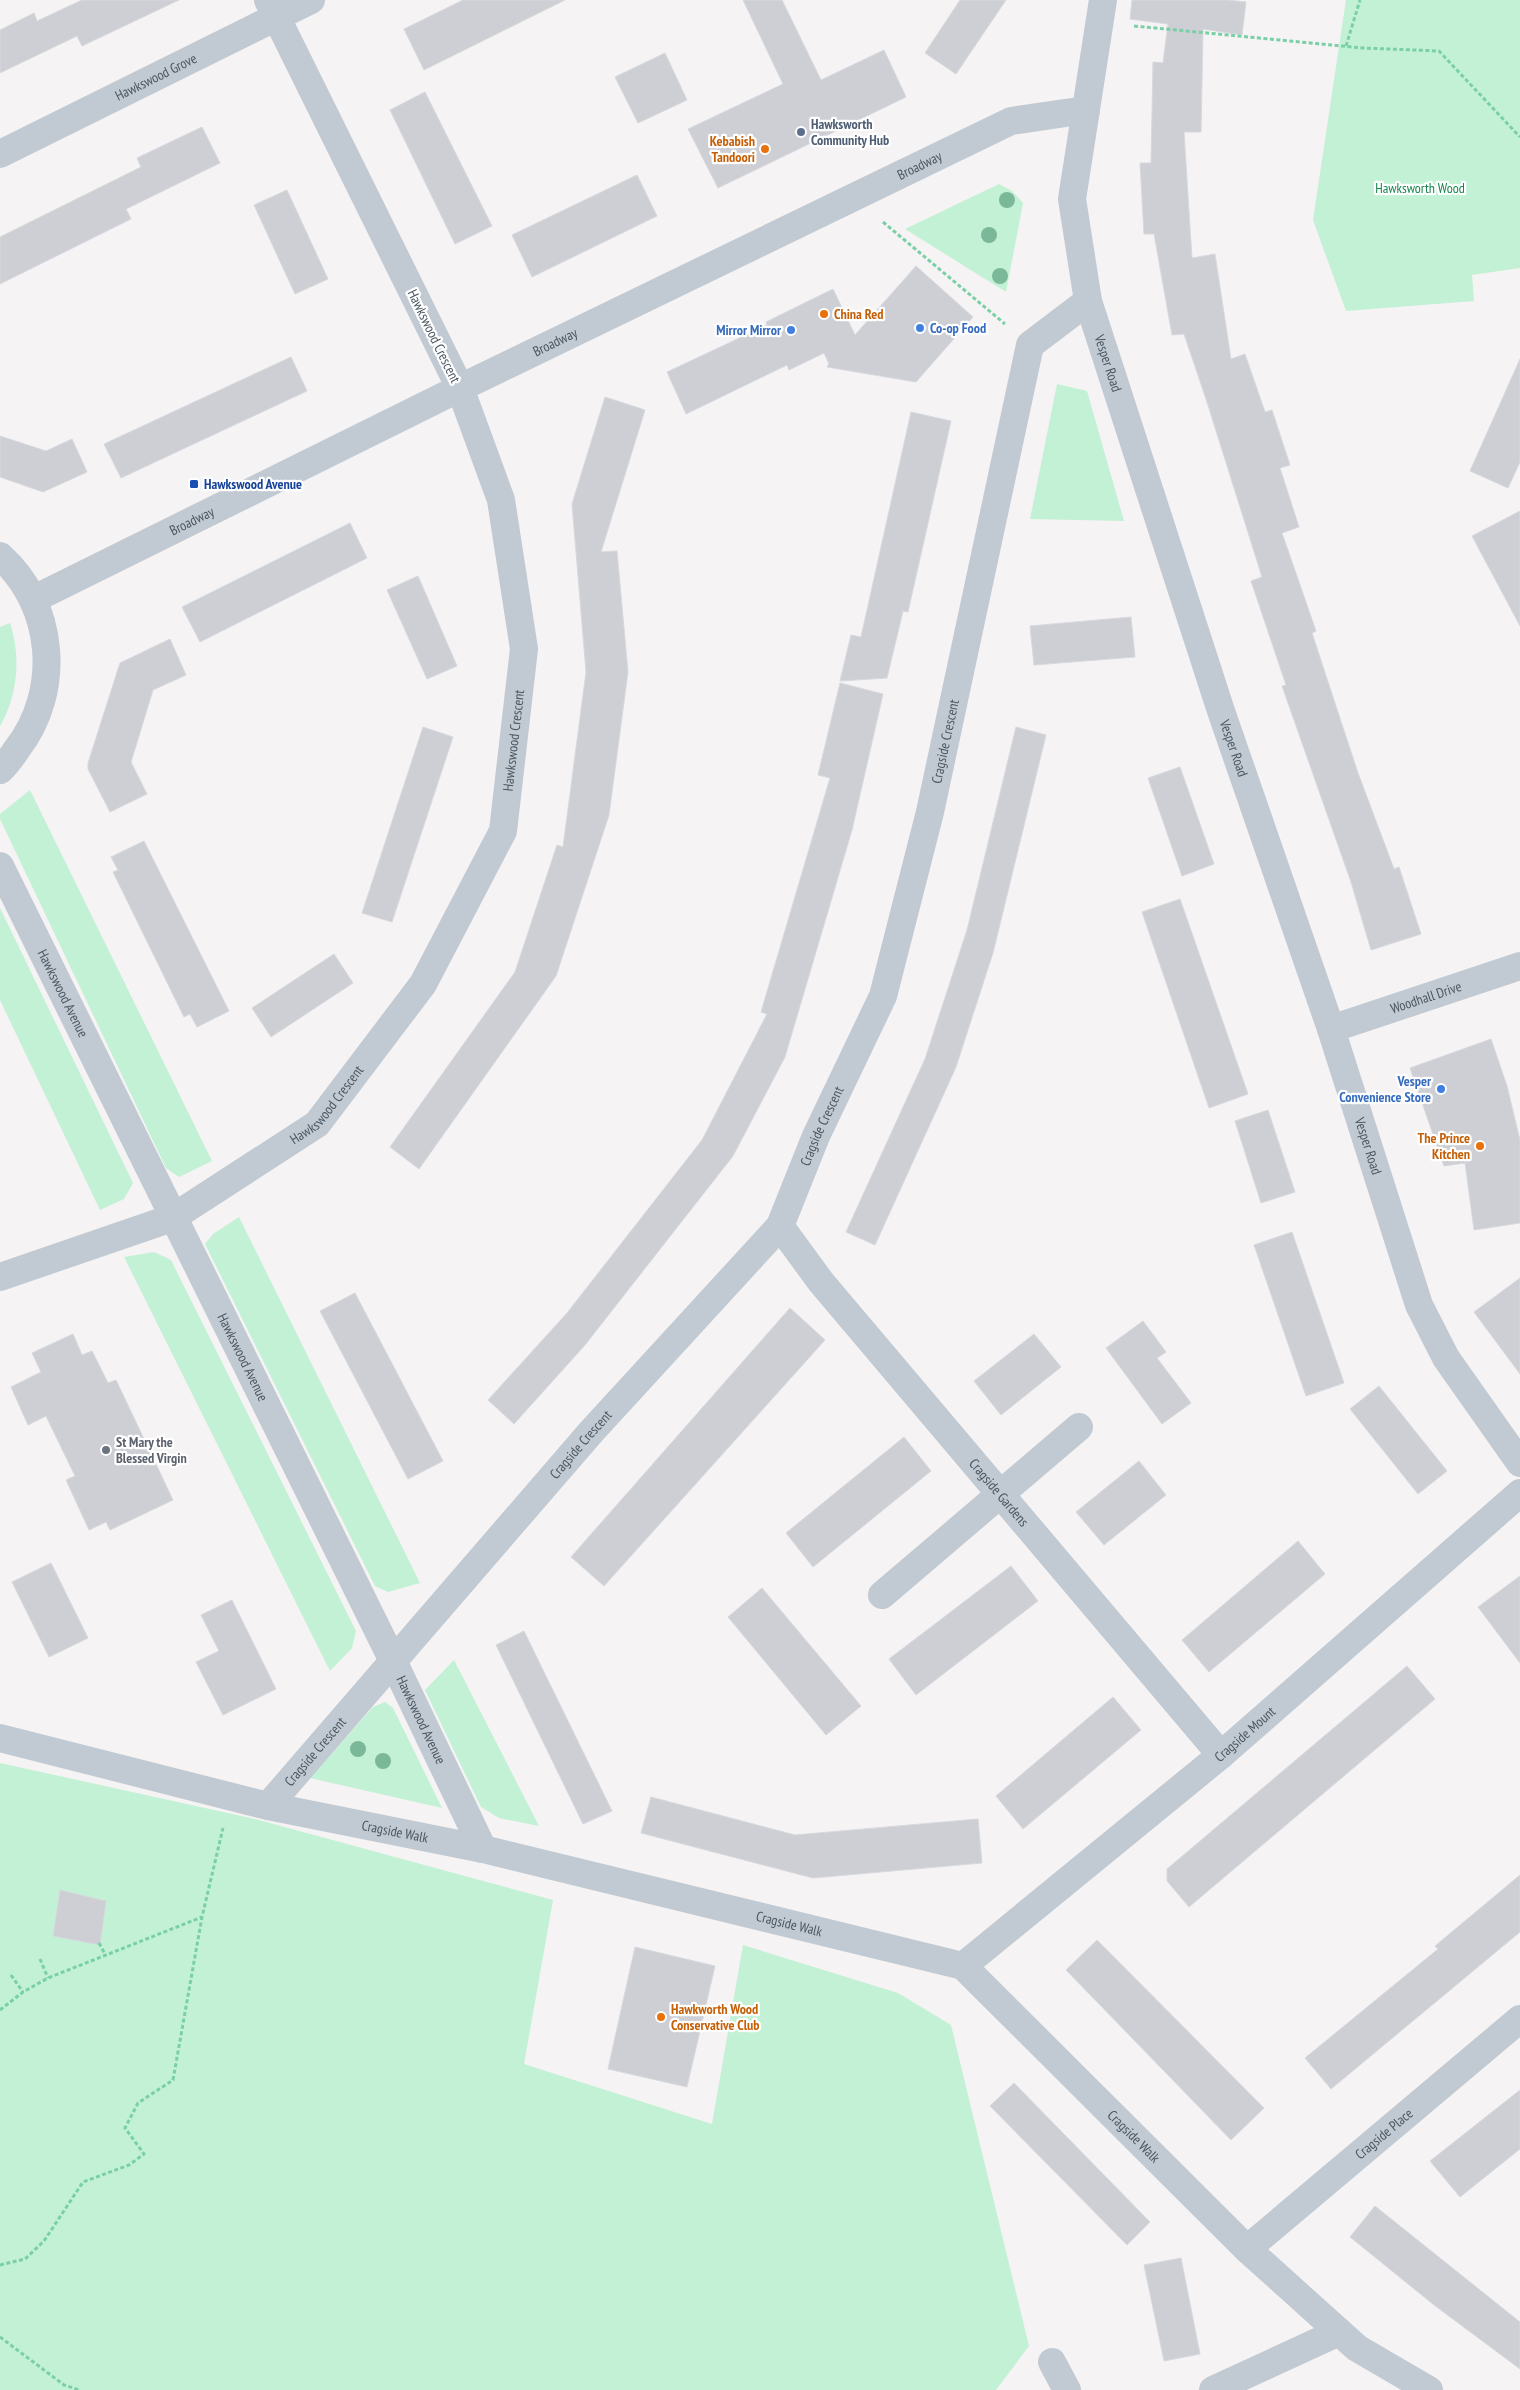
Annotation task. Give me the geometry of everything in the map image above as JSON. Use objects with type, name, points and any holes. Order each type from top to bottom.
[{"type":"street","name":"Hawkswood Grove","points":[[0,154],[273,9],[311,0]]},
{"type":"street","name":"Hawkswood Crescent","points":[[0,1277],[172,1218],[318,1124],[423,984],[503,831],[524,649],[501,500],[460,388],[273,9]]},
{"type":"street","name":"Vesper Road","points":[[1101,11],[1072,199],[1088,301],[1221,711],[1331,1029],[1419,1305],[1446,1358],[1520,1462]]},
{"type":"street","name":"Broadway","points":[[34,599],[460,388],[1011,121],[1086,110]]},
{"type":"street","points":[[1030,345],[1088,301]]},
{"type":"street","name":"Cragside Crescent","points":[[268,1806],[394,1663],[591,1432],[780,1226],[816,1136],[882,996],[930,812],[1030,345]]},
{"type":"street","points":[[0,556],[12,566],[34,599],[47,643],[46,689],[30,732],[0,770]]},
{"type":"street","name":"Hawkswood Avenue","points":[[0,866],[172,1218],[394,1663],[483,1849]]},
{"type":"street","name":"Woodhall Drive","points":[[1331,1029],[1520,966]]},
{"type":"street","name":"Cragside Gardens","points":[[780,1226],[821,1282],[1221,1755]]},
{"type":"street","points":[[882,1595],[1080,1427]]},
{"type":"street","name":"Cragside Mount","points":[[963,1966],[1221,1755],[1520,1493]]},
{"type":"street","name":"Cragside Walk","points":[[0,1738],[268,1806],[483,1849],[963,1966],[1247,2249],[1357,2348],[1429,2390]]},
{"type":"street","name":"Cragside Place","points":[[1247,2249],[1520,2019]]},
{"type":"street","points":[[1212,2390],[1339,2332]]},
{"type":"street","points":[[1052,2362],[1067,2390]]},
{"type":"path","points":[[1346,46],[1360,0]]},
{"type":"path","points":[[1101,11],[1346,46],[1438,51],[1520,137]]},
{"type":"path","points":[[854,197],[1030,345]]},
{"type":"path","points":[[0,2265],[25,2259],[44,2241],[83,2182],[129,2165],[144,2154],[125,2128],[138,2103],[173,2080],[202,1917],[230,1796]]},
{"type":"path","points":[[0,2010],[23,1992],[48,1978],[202,1917]]},
{"type":"path","points":[[99,1943],[106,1956]]},
{"type":"path","points":[[40,1959],[48,1978]]},
{"type":"path","points":[[11,1975],[23,1992]]},
{"type":"path","points":[[0,2337],[64,2385],[79,2390]]},
{"type":"green space","name":"Hawksworth Wood","points":[[1346,0],[1520,0],[1520,268],[1472,275],[1474,301],[1346,311],[1313,220]]},
{"type":"green space","points":[[999,184],[1012,191],[1023,203],[1006,292],[905,229]]},
{"type":"green space","points":[[1057,384],[1087,391],[1124,521],[1030,519]]},
{"type":"green space","points":[[10,623],[16,649],[16,675],[11,701],[0,726],[0,627]]},
{"type":"green space","points":[[30,790],[212,1161],[179,1177],[166,1168],[0,819],[0,814]]},
{"type":"green space","points":[[0,908],[133,1183],[124,1199],[100,1210],[0,1000]]},
{"type":"green space","points":[[239,1217],[420,1583],[388,1592],[375,1586],[205,1244],[213,1234]]},
{"type":"green space","points":[[154,1252],[171,1260],[356,1631],[352,1648],[330,1671],[124,1257]]},
{"type":"green space","points":[[454,1660],[539,1826],[499,1818],[481,1807],[425,1690]]},
{"type":"green space","points":[[385,1702],[393,1708],[442,1808],[310,1778],[373,1707]]},
{"type":"green space","points":[[0,1763],[255,1819],[553,1900],[524,2064],[712,2124],[743,1945],[898,1993],[951,2025],[1029,2346],[996,2390],[0,2390]]},
{"type":"building","points":[[82,0],[179,0],[82,46],[77,36],[0,73],[0,30],[34,13],[37,21]]},
{"type":"building","points":[[463,0],[565,0],[424,70],[404,29]]},
{"type":"building","points":[[743,0],[782,0],[821,80],[884,50],[906,97],[718,188],[688,129],[783,84]]},
{"type":"building","points":[[960,0],[1006,0],[956,74],[925,53]]},
{"type":"building","points":[[1132,0],[1227,0],[1246,2],[1242,35],[1203,29],[1201,132],[1184,132],[1192,258],[1215,254],[1231,359],[1245,354],[1265,412],[1272,410],[1290,465],[1280,468],[1299,527],[1282,533],[1316,631],[1312,633],[1358,773],[1394,869],[1399,867],[1421,934],[1371,950],[1351,882],[1282,686],[1286,685],[1251,581],[1262,577],[1206,399],[1184,334],[1172,335],[1154,234],[1144,234],[1140,163],[1151,163],[1153,62],[1163,63],[1168,24],[1130,19]]},
{"type":"building","points":[[665,53],[687,100],[638,123],[615,77]]},
{"type":"building","points":[[425,92],[492,226],[455,244],[390,110]]},
{"type":"building","points":[[202,127],[220,163],[126,209],[131,219],[0,284],[0,237],[141,167],[137,158]]},
{"type":"building","points":[[637,175],[657,216],[532,277],[512,235]]},
{"type":"building","points":[[287,190],[328,279],[295,294],[254,205]]},
{"type":"building","points":[[916,266],[973,317],[916,382],[827,367],[829,364],[824,353],[789,370],[787,365],[686,414],[667,372],[767,325],[766,322],[833,289],[855,335]]},
{"type":"building","points":[[291,357],[307,391],[121,478],[104,444]]},
{"type":"building","points":[[1520,359],[1520,462],[1508,488],[1470,471]]},
{"type":"building","points":[[605,397],[645,410],[601,552],[617,551],[628,672],[609,815],[556,976],[419,1169],[390,1147],[515,972],[557,845],[563,847],[586,672],[572,504]]},
{"type":"building","points":[[911,412],[951,421],[908,612],[903,611],[887,678],[840,681],[851,635],[861,637]]},
{"type":"building","points":[[0,436],[46,451],[72,439],[87,472],[43,492],[0,477]]},
{"type":"building","points":[[1520,511],[1520,626],[1472,536]]},
{"type":"building","points":[[350,523],[367,558],[200,642],[182,607]]},
{"type":"building","points":[[418,576],[457,666],[427,679],[387,590]]},
{"type":"building","points":[[1131,617],[1135,657],[1034,665],[1030,626]]},
{"type":"building","points":[[170,639],[186,675],[153,690],[131,762],[147,794],[110,812],[88,769],[88,763],[120,663]]},
{"type":"building","points":[[840,683],[883,694],[852,830],[785,1057],[733,1156],[585,1345],[514,1424],[488,1400],[567,1313],[702,1140],[767,1014],[761,1012],[830,778],[818,775]]},
{"type":"building","points":[[423,727],[453,737],[392,922],[362,913]]},
{"type":"building","points":[[1016,727],[1046,735],[993,953],[956,1067],[875,1245],[846,1232],[925,1059],[967,930]]},
{"type":"building","points":[[1180,767],[1214,864],[1182,876],[1148,778]]},
{"type":"building","points":[[144,841],[229,1011],[197,1027],[190,1014],[184,1017],[113,872],[118,870],[111,857]]},
{"type":"building","points":[[1180,899],[1248,1094],[1209,1108],[1142,912]]},
{"type":"building","points":[[334,954],[353,983],[271,1037],[252,1008]]},
{"type":"building","points":[[1491,1039],[1507,1086],[1520,1140],[1520,1223],[1474,1230],[1465,1163],[1444,1166],[1410,1068]]},
{"type":"building","points":[[1268,1110],[1295,1192],[1261,1203],[1235,1121]]},
{"type":"building","points":[[1292,1232],[1344,1383],[1306,1396],[1254,1245]]},
{"type":"building","points":[[1520,1278],[1520,1374],[1474,1312]]},
{"type":"building","points":[[355,1293],[443,1461],[408,1479],[320,1311]]},
{"type":"building","points":[[790,1308],[825,1340],[604,1586],[571,1557]]},
{"type":"building","points":[[1143,1321],[1166,1352],[1157,1358],[1191,1403],[1162,1424],[1106,1348]]},
{"type":"building","name":"St Mary the Blessed Virgin","points":[[73,1334],[82,1355],[92,1351],[108,1383],[116,1380],[173,1500],[110,1530],[106,1522],[89,1530],[66,1480],[75,1476],[46,1416],[28,1425],[11,1387],[41,1372],[32,1353]]},
{"type":"building","points":[[1034,1334],[1061,1367],[1001,1415],[974,1381]]},
{"type":"building","points":[[1379,1386],[1447,1471],[1418,1494],[1350,1409]]},
{"type":"building","points":[[904,1437],[931,1471],[813,1567],[786,1533]]},
{"type":"building","points":[[1139,1461],[1166,1495],[1104,1545],[1076,1512]]},
{"type":"building","points":[[1298,1541],[1325,1574],[1209,1672],[1182,1640]]},
{"type":"building","points":[[51,1563],[88,1638],[49,1657],[12,1582]]},
{"type":"building","points":[[1011,1566],[1038,1601],[916,1695],[889,1659]]},
{"type":"building","points":[[1520,1576],[1520,1663],[1478,1607]]},
{"type":"building","points":[[762,1588],[861,1706],[826,1735],[728,1617]]},
{"type":"building","points":[[232,1600],[276,1689],[223,1715],[196,1662],[219,1651],[201,1615]]},
{"type":"building","points":[[524,1631],[612,1811],[583,1824],[496,1645]]},
{"type":"building","points":[[1407,1666],[1435,1699],[1189,1907],[1167,1881],[1167,1869]]},
{"type":"building","points":[[1113,1697],[1141,1730],[1023,1829],[996,1796]]},
{"type":"building","points":[[651,1797],[795,1835],[978,1819],[982,1863],[813,1878],[641,1833]]},
{"type":"building","points":[[1520,1875],[1520,1932],[1331,2089],[1305,2058],[1438,1949],[1435,1946]]},
{"type":"building","points":[[60,1890],[106,1901],[100,1945],[53,1936]]},
{"type":"building","points":[[1097,1940],[1264,2108],[1231,2140],[1066,1970]]},
{"type":"building","name":"Hawkworth Wood Conservative Club","points":[[635,1947],[715,1966],[687,2087],[608,2069]]},
{"type":"building","points":[[1014,2083],[1150,2222],[1127,2245],[990,2106]]},
{"type":"building","points":[[1520,2090],[1520,2149],[1460,2197],[1430,2161]]},
{"type":"building","points":[[1375,2206],[1520,2322],[1520,2369],[1434,2305],[1350,2237]]},
{"type":"building","points":[[1181,2258],[1200,2354],[1164,2361],[1144,2265]]},
{"type":"place","name":"Hawksworth Community Hub","points":[[801,132]]},
{"type":"place","name":"Kebabish Tandoori","points":[[765,149]]},
{"type":"place","name":"China Red","points":[[824,314]]},
{"type":"place","name":"Co-op Food","points":[[920,328]]},
{"type":"place","name":"Mirror Mirror","points":[[791,330]]},
{"type":"place","name":"Hawkswood Avenue","points":[[194,484]]},
{"type":"place","name":"Vesper Convenience Store","points":[[1441,1089]]},
{"type":"place","name":"The Prince Kitchen","points":[[1480,1146]]},
{"type":"place","name":"St Mary the Blessed Virgin","points":[[106,1450]]},
{"type":"place","name":"Hawkworth Wood Conservative Club","points":[[661,2017]]}]
